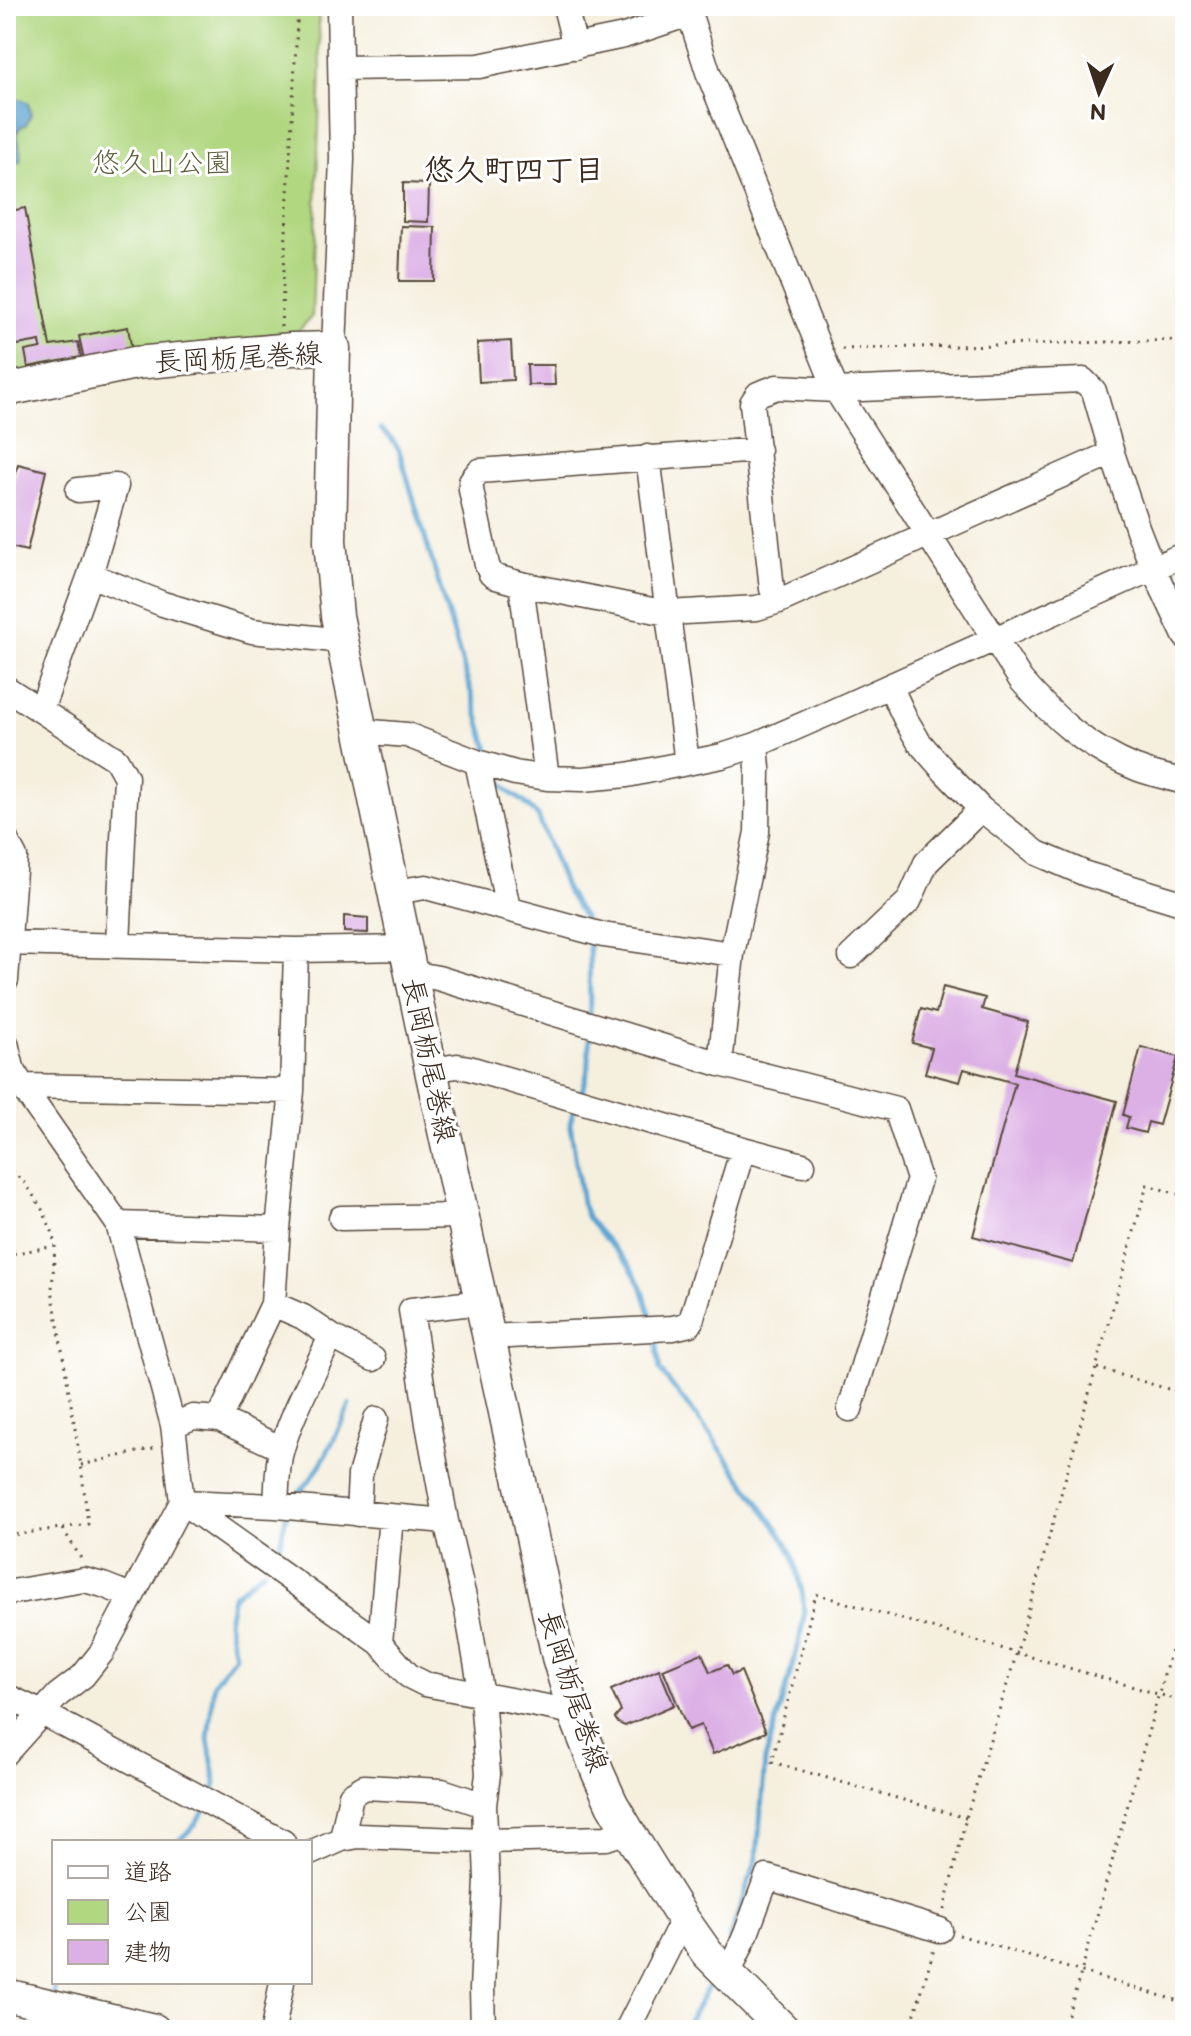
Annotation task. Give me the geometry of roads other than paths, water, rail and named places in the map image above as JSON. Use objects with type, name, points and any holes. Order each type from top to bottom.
[{"type":"main road","name":"長岡栃尾巻線","points":[[6,390],[135,363],[334,348],[330,541],[337,616],[558,1657],[574,1712],[607,1794],[628,1831],[707,1953],[784,2030]]},
{"type":"main road","points":[[6,1995],[154,2030]]},
{"type":"street","points":[[334,348],[342,159],[339,6]]},
{"type":"street","points":[[565,6],[575,47]]},
{"type":"street","points":[[341,68],[479,66],[624,36],[688,10],[708,72],[836,390],[1021,680],[1059,721],[1089,743],[1140,769],[1185,782]]},
{"type":"street","points":[[779,601],[772,589],[752,403],[758,394],[777,387],[836,390],[1083,380],[1094,391],[1112,453],[1153,568],[1185,636]]},
{"type":"street","points":[[758,450],[479,471],[471,481],[471,490],[487,565],[496,577],[521,584],[667,613],[757,608],[1112,453]]},
{"type":"street","points":[[648,457],[687,763]]},
{"type":"street","points":[[41,710],[90,575],[116,486],[78,490]]},
{"type":"street","points":[[360,731],[407,735],[477,762],[547,778],[627,775],[722,756],[756,745],[1185,554]]},
{"type":"street","points":[[90,575],[163,604],[252,631],[342,641]]},
{"type":"street","points":[[521,584],[547,778]]},
{"type":"street","points":[[890,686],[919,742],[945,772],[981,809],[1037,853],[1086,874],[1185,904]]},
{"type":"street","points":[[6,688],[116,759],[126,777],[118,944]]},
{"type":"street","points":[[720,1064],[732,954],[757,832],[756,745]]},
{"type":"street","points":[[477,762],[508,908]]},
{"type":"street","points":[[851,956],[909,901],[926,863],[981,809]]},
{"type":"street","points":[[6,840],[15,857],[6,980]]},
{"type":"street","points":[[394,892],[426,887],[603,935],[732,954]]},
{"type":"street","points":[[8,943],[296,950],[409,960],[438,978],[720,1064],[896,1109],[919,1179],[850,1409]]},
{"type":"street","points":[[219,1419],[273,1304],[292,1091],[296,950]]},
{"type":"street","points":[[6,1043],[12,1068],[22,1086],[118,1224],[174,1434],[182,1502],[102,1652],[83,1676],[58,1695],[6,1753]]},
{"type":"street","points":[[431,1070],[457,1066],[469,1068],[803,1165]]},
{"type":"street","points":[[22,1086],[292,1091]]},
{"type":"street","points":[[489,1337],[673,1328],[690,1324],[743,1149]]},
{"type":"street","points":[[341,1218],[463,1216]]},
{"type":"street","points":[[118,1224],[278,1229]]},
{"type":"street","points":[[482,1302],[411,1310],[428,1424],[446,1521],[470,1622],[482,1696],[488,1774],[484,1805],[487,1880],[483,2030]]},
{"type":"street","points":[[273,1304],[303,1317],[373,1359]]},
{"type":"street","points":[[276,1506],[282,1449],[331,1336]]},
{"type":"street","points":[[174,1434],[193,1417],[219,1419],[282,1449]]},
{"type":"street","points":[[358,1514],[360,1475],[376,1419]]},
{"type":"street","points":[[182,1502],[276,1506],[446,1521]]},
{"type":"street","points":[[182,1502],[380,1643],[409,1676],[425,1684],[574,1712]]},
{"type":"street","points":[[380,1643],[391,1517]]},
{"type":"street","points":[[6,1593],[84,1580],[131,1596]]},
{"type":"street","points":[[6,1696],[279,1840]]},
{"type":"street","points":[[342,1839],[351,1795],[364,1787],[442,1791],[484,1805]]},
{"type":"street","points":[[312,1852],[342,1839],[358,1836],[485,1841],[606,1838],[628,1831]]},
{"type":"street","points":[[728,1975],[767,1877],[940,1930]]},
{"type":"street","points":[[627,2030],[683,1919]]},
{"type":"street","points":[[273,2030],[282,1984]]},
{"type":"water","points":[[22,99],[28,103],[31,114],[26,125],[20,127],[17,133],[20,161],[6,165],[6,102]]},
{"type":"waterway","points":[[381,429],[399,450],[490,756]]},
{"type":"waterway","points":[[498,777],[509,792],[538,816],[566,890],[585,922]]},
{"type":"waterway","points":[[589,940],[590,1018]]},
{"type":"waterway","points":[[581,1093],[587,1071],[589,1032]]},
{"type":"waterway","points":[[575,1105],[570,1123],[582,1203],[588,1219],[628,1264],[641,1285],[652,1320]]},
{"type":"waterway","points":[[656,1338],[660,1370],[783,1537],[793,1556],[803,1597],[804,1615],[799,1643],[765,1760],[757,1858],[729,1939]]},
{"type":"waterway","points":[[293,1499],[319,1467],[350,1405]]},
{"type":"waterway","points":[[273,1559],[278,1552],[286,1516]]},
{"type":"waterway","points":[[213,1795],[216,1783],[208,1739],[214,1683],[235,1655],[228,1621],[233,1596],[264,1570]]},
{"type":"waterway","points":[[179,1840],[206,1808]]},
{"type":"waterway","points":[[54,1997],[56,1984]]},
{"type":"waterway","points":[[684,2030],[708,1987]]},
{"type":"waterway","points":[[51,2019],[53,2030]]},
{"type":"district","name":"悠久町四丁目","points":[[514,170]]},
{"type":"park label","name":"悠久山公園","points":[[162,162]]}]
